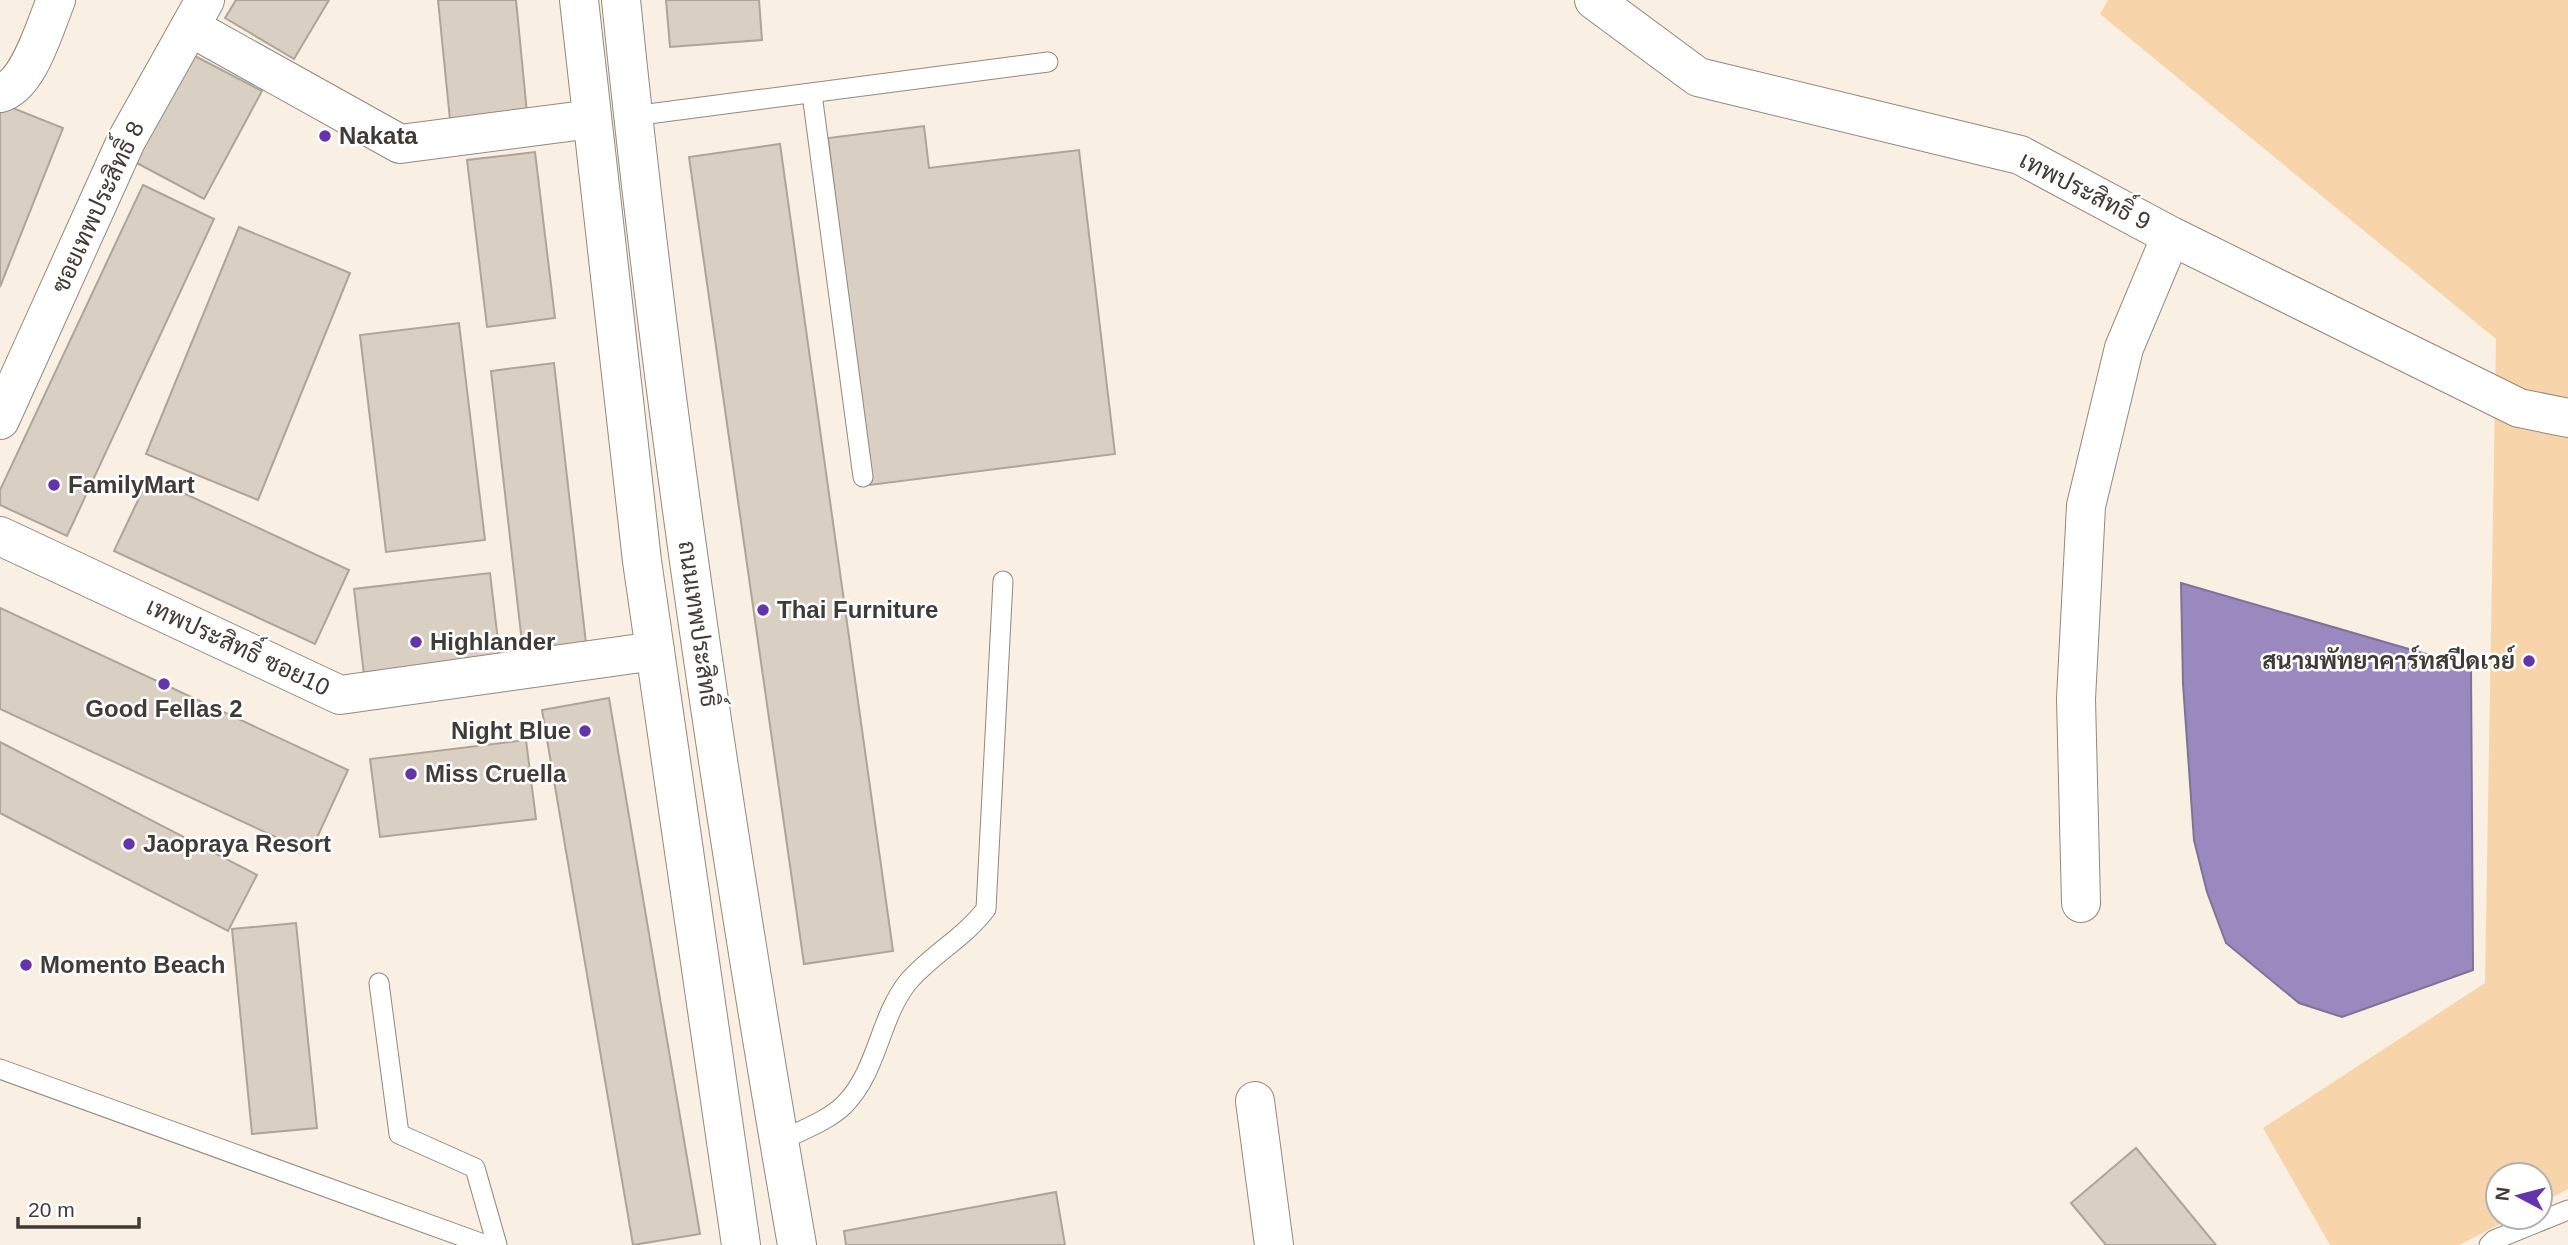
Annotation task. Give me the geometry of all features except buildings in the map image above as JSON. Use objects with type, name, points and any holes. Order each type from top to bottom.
[{"type":"street","points":[[0,93],[15,86],[24,75],[56,0]]},
{"type":"street","name":"ถนนเทพประสิทธิ์","points":[[579,0],[642,561],[741,1245]]},
{"type":"street","name":"ถนนเทพประสิทธิ์","points":[[621,0],[633,116],[700,647],[797,1245]]},
{"type":"street","name":"เทพประสิทธิ์ 9","points":[[1594,0],[1699,77],[2020,155],[2171,236],[2519,408],[2568,418]]},
{"type":"street","points":[[198,14],[400,144],[592,119]]},
{"type":"street","name":"ซอยเทพประสิทธิ์ 8","points":[[0,420],[126,141],[198,14]]},
{"type":"street","points":[[2081,902],[2076,699],[2086,506],[2124,348],[2171,236]]},
{"type":"street","name":"เทพประสิทธิ์ ซอย10","points":[[0,536],[340,695],[655,651]]},
{"type":"street","points":[[1255,1101],[1274,1245]]},
{"type":"lane","points":[[633,116],[1048,62]]},
{"type":"lane","points":[[812,94],[863,477]]},
{"type":"lane","points":[[779,1142],[843,1106],[868,1070],[891,1013],[908,982],[971,929],[986,909],[1003,580]]},
{"type":"lane","points":[[379,983],[399,1134],[475,1168],[497,1245]]},
{"type":"lane","points":[[0,1069],[485,1245]]},
{"type":"lane","points":[[2489,1245],[2494,1240],[2568,1210]]},
{"type":"shaded area","name":"สนามพัทยาคาร์ทสปีดเวย์","points":[[2108,0],[2568,0],[2568,1189],[2554,1196],[2554,1161],[2484,1161],[2484,1231],[2486,1231],[2459,1245],[2330,1245],[2263,1128],[2485,983],[2496,339],[2100,14]]},
{"type":"shaded area","points":[[2181,583],[2471,667],[2473,970],[2342,1017],[2299,1003],[2226,943],[2207,892],[2194,840],[2183,684]]},
{"type":"place","name":"Nakata","points":[[325,136]]},
{"type":"place","name":"FamilyMart","points":[[54,485]]},
{"type":"place","name":"Thai Furniture","points":[[763,610]]},
{"type":"place","name":"Highlander","points":[[416,642]]},
{"type":"place","name":"สนามพัทยาคาร์ทสปีดเวย์","points":[[2529,661]]},
{"type":"place","name":"Good Fellas 2","points":[[164,684]]},
{"type":"place","name":"Night Blue","points":[[585,731]]},
{"type":"place","name":"Miss Cruella","points":[[411,774]]},
{"type":"place","name":"Jaopraya Resort","points":[[129,844]]},
{"type":"place","name":"Momento Beach","points":[[26,965]]}]
